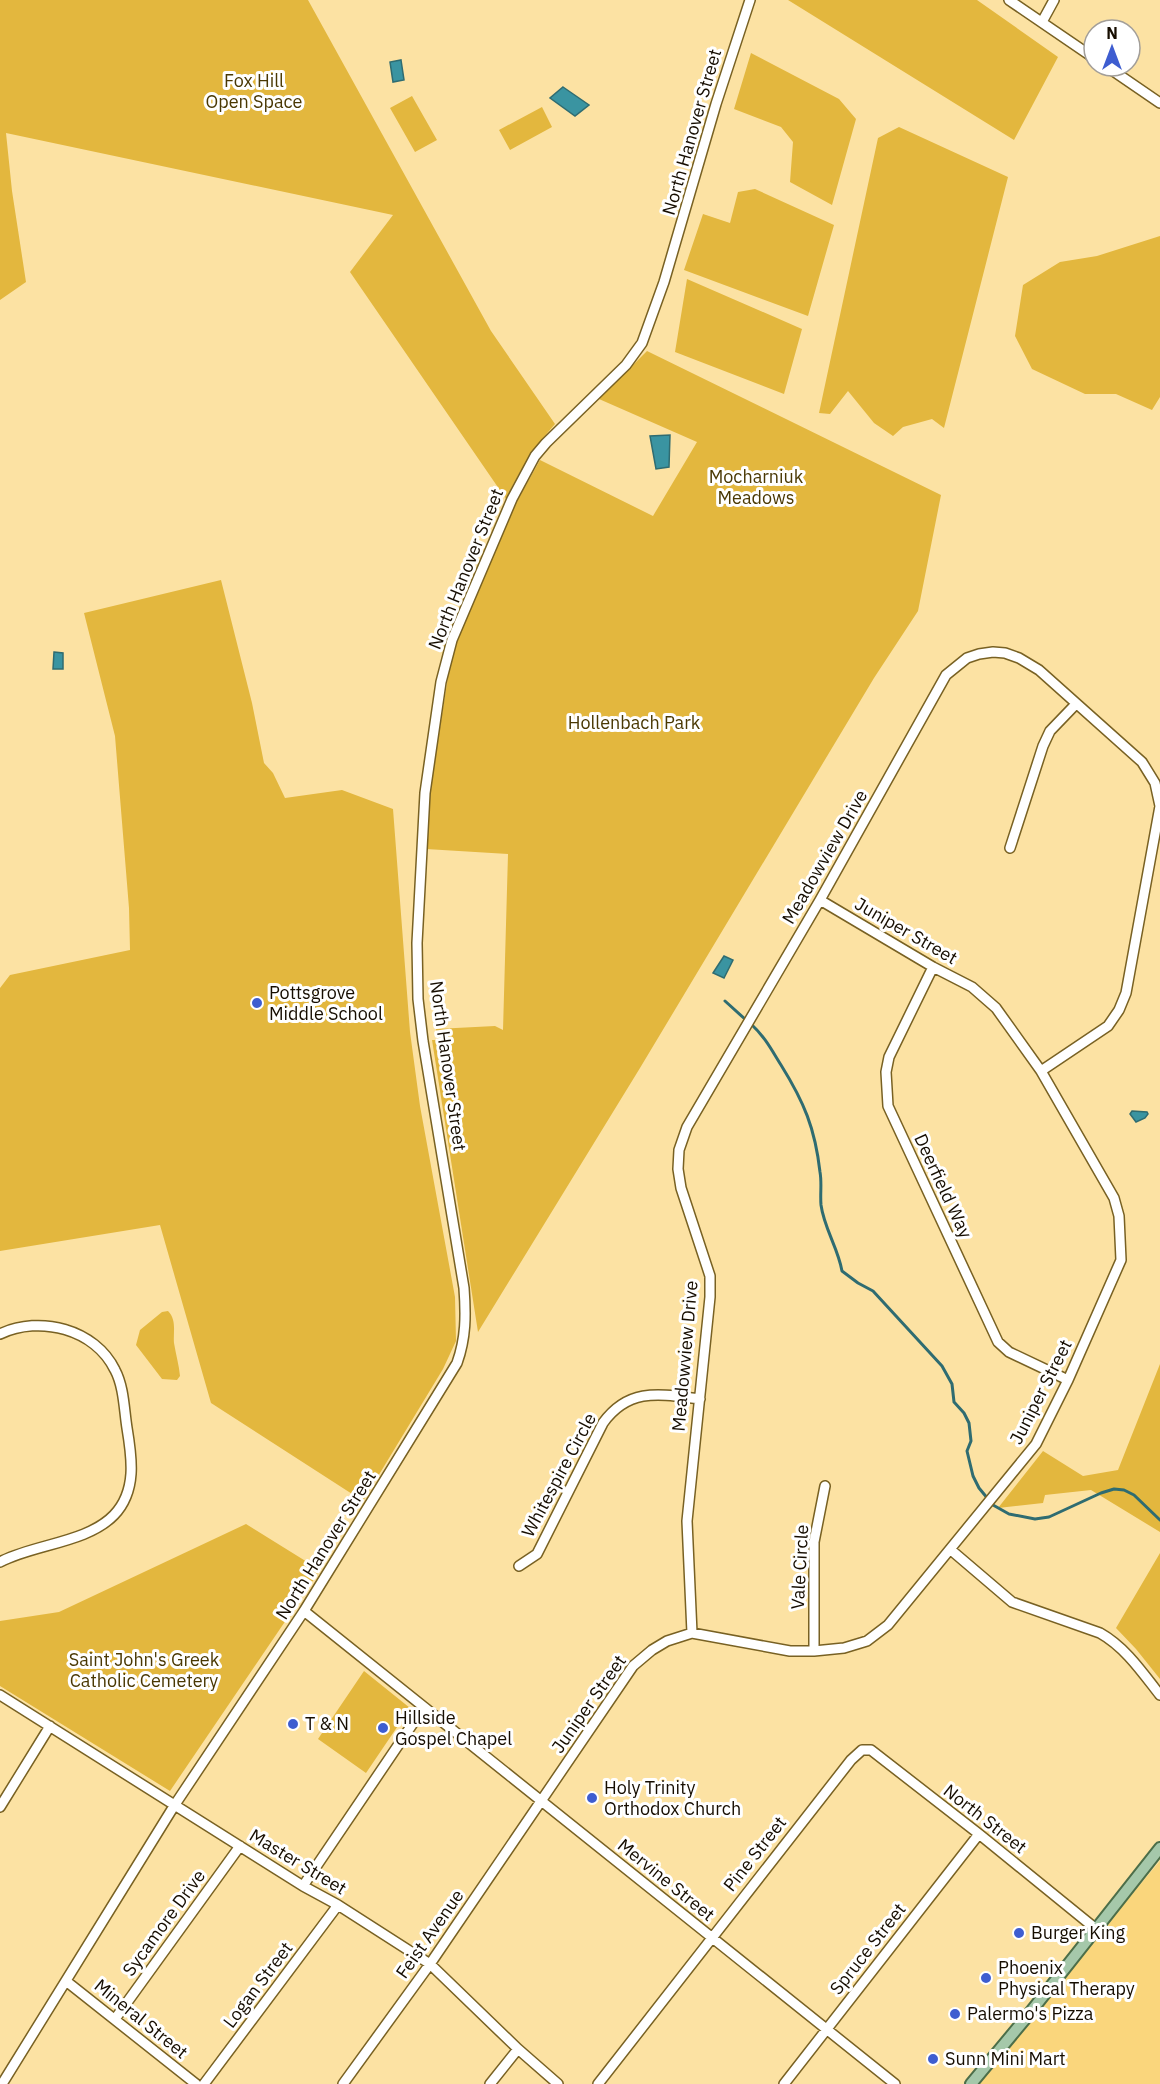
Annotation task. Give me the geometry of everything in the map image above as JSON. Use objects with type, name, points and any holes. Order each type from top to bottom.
[{"type":"main road","points":[[971,2084],[1160,1848]]},
{"type":"street","name":"North Hanover Street","points":[[2,2084],[174,1806],[304,1611],[457,1363],[465,1333],[464,1288],[418,999],[418,933],[425,793],[446,659],[498,530],[535,456],[589,399],[626,365],[642,343],[664,282],[716,104],[750,0]]},
{"type":"street","points":[[1009,0],[1082,50]]},
{"type":"street","points":[[1042,22],[1054,0]]},
{"type":"street","points":[[1124,78],[1160,103]]},
{"type":"street","name":"Meadowview Drive","points":[[692,1633],[687,1521],[710,1296],[710,1276],[681,1188],[678,1169],[680,1150],[687,1128],[820,900],[946,675],[967,658],[993,652],[1019,658],[1039,670],[1142,762],[1155,783],[1160,806],[1126,993],[1119,1010],[1108,1026],[1041,1071]]},
{"type":"street","points":[[1010,848],[1050,730],[1076,704]]},
{"type":"street","name":"Juniper Street","points":[[542,1802],[633,1666],[667,1641],[692,1633],[790,1651],[814,1651],[844,1648],[867,1641],[888,1625],[1036,1444],[1068,1380],[1121,1260],[1119,1216],[1106,1180],[1041,1071],[996,1008],[972,987],[933,967],[820,900]]},
{"type":"street","name":"Deerfield Way","points":[[933,967],[889,1058],[886,1072],[888,1106],[998,1342],[1009,1352],[1068,1380]]},
{"type":"street","points":[[0,1334],[19,1327],[46,1326],[64,1329],[86,1338],[98,1347],[109,1360],[120,1381],[133,1460],[130,1484],[122,1504],[103,1525],[27,1550],[0,1562]]},
{"type":"street","name":"Whitespire Circle","points":[[519,1566],[537,1554],[603,1423],[613,1409],[639,1395],[659,1394],[700,1399]]},
{"type":"street","name":"Vale Circle","points":[[814,1651],[814,1542],[825,1486]]},
{"type":"street","points":[[951,1550],[1012,1602],[1100,1633],[1110,1639],[1129,1657],[1160,1695]]},
{"type":"street","name":"Mervine Street","points":[[304,1611],[895,2084]]},
{"type":"street","name":"Master Street","points":[[0,1695],[174,1806],[303,1886],[338,1905],[430,1964],[518,2049],[558,2084]]},
{"type":"street","points":[[303,1886],[424,1707]]},
{"type":"street","points":[[0,1807],[50,1726]]},
{"type":"street","name":"North Street","points":[[851,1760],[861,1750],[871,1750],[1096,1929]]},
{"type":"street","name":"Pine Street","points":[[598,2084],[851,1760]]},
{"type":"street","name":"Feist Avenue","points":[[343,2084],[430,1964],[542,1802]]},
{"type":"street","name":"Spruce Street","points":[[784,2084],[979,1834]]},
{"type":"street","name":"Sycamore Drive","points":[[115,2019],[240,1846]]},
{"type":"street","name":"Logan Street","points":[[204,2084],[338,1905]]},
{"type":"street","name":"Mineral Street","points":[[66,1981],[196,2084]]},
{"type":"street","points":[[490,2084],[518,2049]]},
{"type":"shaded area","points":[[1160,1861],[1160,2084],[973,2084]]},
{"type":"green space","name":"Fox Hill Open Space","points":[[0,0],[308,0],[491,331],[555,424],[528,460],[506,499],[350,272],[393,215],[6,133],[26,282],[0,300]]},
{"type":"green space","points":[[788,0],[977,0],[1058,57],[1014,140]]},
{"type":"green space","points":[[751,53],[839,99],[856,119],[832,205],[790,182],[793,142],[781,127],[734,109]]},
{"type":"green space","points":[[412,96],[437,140],[415,152],[390,108]]},
{"type":"green space","points":[[542,107],[552,127],[510,150],[499,130]]},
{"type":"green space","points":[[899,127],[1008,177],[944,428],[932,419],[903,427],[893,436],[874,423],[848,391],[830,414],[819,413],[878,138]]},
{"type":"green space","points":[[755,189],[834,225],[808,316],[684,270],[703,214],[730,223],[738,192]]},
{"type":"green space","points":[[1160,236],[1160,397],[1152,410],[1116,394],[1085,394],[1032,369],[1015,336],[1023,285],[1060,262],[1097,256]]},
{"type":"green space","points":[[687,279],[802,329],[784,394],[675,352]]},
{"type":"green space","name":"Hollenbach Park","points":[[647,351],[941,495],[918,611],[874,678],[640,1068],[478,1332],[432,1040],[437,1040],[436,1029],[495,1026],[503,1030],[508,854],[426,849],[431,784],[451,658],[512,510],[540,460],[653,516],[697,442],[599,399]]},
{"type":"green space","points":[[221,580],[252,703],[264,763],[273,773],[285,798],[342,790],[393,809],[410,1032],[420,1106],[455,1297],[456,1341],[443,1369],[363,1501],[211,1403],[160,1225],[0,1251],[0,988],[10,975],[130,950],[129,908],[115,736],[84,613]]},
{"type":"green space","points":[[168,1311],[174,1322],[174,1343],[180,1376],[177,1380],[162,1379],[136,1345],[140,1330],[162,1312]]},
{"type":"green space","points":[[1160,1364],[1160,1532],[1091,1490],[1045,1495],[1043,1503],[998,1508],[1043,1451],[1083,1476],[1118,1470]]},
{"type":"green space","name":"Saint John's Greek Catholic Cemetery","points":[[246,1524],[320,1570],[170,1791],[0,1686],[0,1621],[59,1612]]},
{"type":"green space","points":[[1160,1553],[1160,1679],[1116,1628]]},
{"type":"green space","points":[[364,1671],[410,1708],[366,1773],[318,1739]]},
{"type":"water","points":[[401,60],[404,80],[393,82],[390,62]]},
{"type":"water","points":[[563,87],[589,105],[575,116],[550,98]]},
{"type":"water","points":[[670,435],[669,467],[656,469],[650,436]]},
{"type":"water","points":[[54,652],[63,653],[63,669],[53,669]]},
{"type":"water","points":[[724,956],[733,960],[724,978],[713,973]]},
{"type":"water","points":[[1132,1111],[1148,1114],[1136,1122],[1130,1114]]},
{"type":"waterway","points":[[725,1001],[746,1020]]},
{"type":"waterway","points":[[751,1024],[764,1038],[781,1065],[796,1091],[812,1129],[821,1176],[823,1213],[842,1271],[873,1291],[942,1366],[952,1384],[954,1402],[969,1423],[971,1441],[967,1451],[973,1476],[979,1488],[993,1505],[1009,1514],[1035,1519],[1049,1517],[1114,1489],[1124,1490],[1134,1495],[1160,1520]]},
{"type":"place","name":"Pottsgrove Middle School","points":[[257,1003]]},
{"type":"place","name":"T & N","points":[[293,1724]]},
{"type":"place","name":"Hillside Gospel Chapel","points":[[383,1728]]},
{"type":"place","name":"Holy Trinity Orthodox Church","points":[[592,1798]]},
{"type":"place","name":"Burger King","points":[[1019,1933]]},
{"type":"place","name":"Phoenix Physical Therapy","points":[[986,1978]]},
{"type":"place","name":"Palermo's Pizza","points":[[955,2014]]},
{"type":"place","name":"Sunn Mini Mart","points":[[933,2059]]},
{"type":"park label","name":"Mocharniuk Meadows","points":[[756,487]]}]
